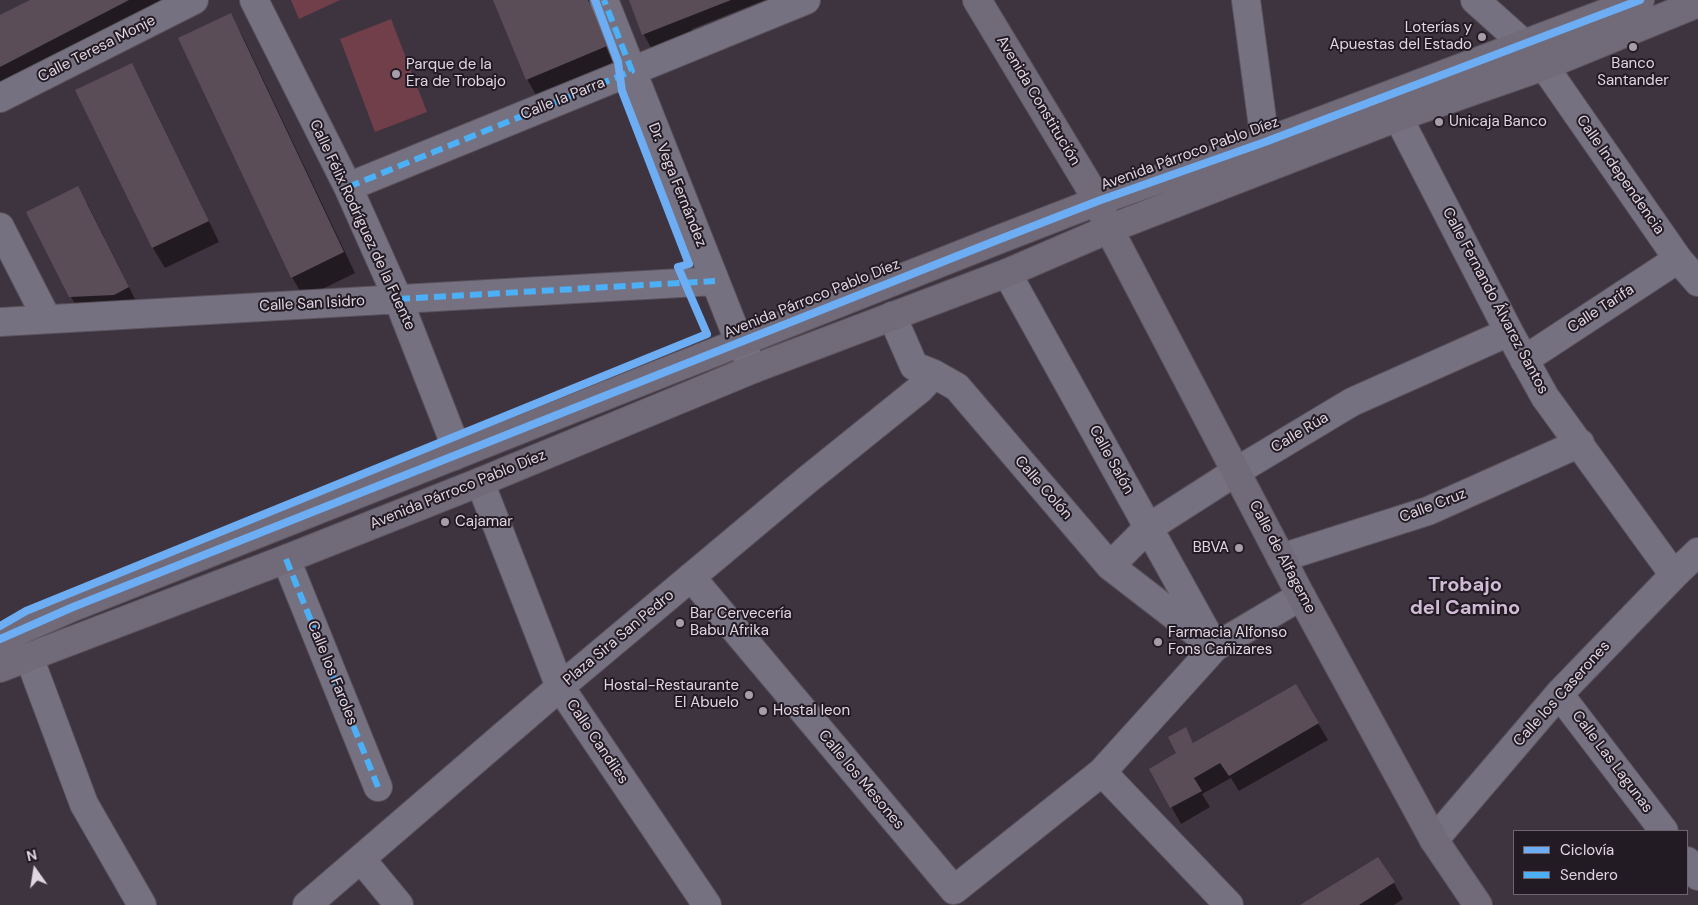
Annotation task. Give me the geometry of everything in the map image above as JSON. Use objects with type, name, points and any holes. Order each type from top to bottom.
[{"type":"main road","name":"Avenida Constitución","points":[[977,0],[1098,201]]},
{"type":"main road","name":"Avenida Párroco Pablo Díez","points":[[0,668],[286,559],[480,482],[754,369],[1007,273],[1108,229],[1267,155],[1524,44],[1640,0]]},
{"type":"main road","name":"Avenida Párroco Pablo Díez","points":[[0,639],[73,607],[1098,201],[1398,117],[1544,66],[1696,5]]},
{"type":"main road","name":"Calle de Alfageme","points":[[1098,201],[1108,229],[1237,471],[1301,596],[1434,840],[1478,905]]},
{"type":"main road","points":[[892,316],[909,293],[1059,232],[1098,201]]},
{"type":"main road","points":[[29,657],[36,640],[153,589],[204,556]]},
{"type":"street","name":"Calle Teresa Monje","points":[[0,98],[194,0]]},
{"type":"street","name":"Calle Félix Rodríguez de la Fuente","points":[[254,0],[348,187],[398,299],[452,437],[454,456]]},
{"type":"street","name":"Dr. Vega Fernández","points":[[604,0],[714,280],[740,343],[754,369]]},
{"type":"street","name":"Calle la Parra","points":[[348,187],[806,0]]},
{"type":"street","points":[[1246,0],[1267,155]]},
{"type":"street","name":"Calle Independencia","points":[[1475,0],[1524,44],[1544,66],[1678,259],[1698,282]]},
{"type":"street","name":"Calle Fernando Álvarez Santos","points":[[1398,117],[1509,332],[1545,397],[1674,575]]},
{"type":"street","points":[[0,227],[47,319]]},
{"type":"street","name":"Calle Tarifa","points":[[1524,360],[1678,259]]},
{"type":"street","name":"Calle Salón","points":[[1007,273],[1215,648]]},
{"type":"street","name":"Calle San Isidro","points":[[0,322],[714,280]]},
{"type":"street","name":"Calle Colón","points":[[892,316],[914,366],[934,374],[957,387],[1110,566],[1215,648]]},
{"type":"street","name":"Calle Rúa","points":[[1110,566],[1148,528],[1237,471],[1352,402],[1509,332]]},
{"type":"street","name":"Plaza Sira San Pedro","points":[[307,905],[560,687],[807,480],[920,390],[934,374]]},
{"type":"street","name":"Calle Cruz","points":[[1281,558],[1428,511],[1580,443]]},
{"type":"street","name":"Calle Candiles","points":[[480,482],[560,687],[707,905]]},
{"type":"street","name":"Calle los Caserones","points":[[1434,840],[1559,694],[1697,552]]},
{"type":"street","name":"Calle los Faroles","points":[[286,559],[378,787]]},
{"type":"street","name":"Calle los Mesones","points":[[691,577],[954,890],[1102,772]]},
{"type":"street","points":[[1229,905],[1102,772],[1215,648],[1301,596]]},
{"type":"street","points":[[29,657],[84,804],[142,905]]},
{"type":"street","name":"Calle Las Lagunas","points":[[1559,694],[1663,830]]},
{"type":"street","points":[[361,859],[398,905]]},
{"type":"street","points":[[1688,862],[1698,876]]},
{"type":"shaded area","points":[[291,0],[340,0],[299,19]]},
{"type":"shaded area","points":[[391,19],[427,112],[375,132],[340,39]]},
{"type":"building","points":[[30,0],[129,0],[0,67],[0,15]]},
{"type":"building","points":[[493,0],[588,0],[607,46],[526,80]]},
{"type":"building","points":[[629,0],[731,0],[642,35]]},
{"type":"building","points":[[231,13],[344,252],[291,278],[178,38]]},
{"type":"building","points":[[132,63],[209,221],[152,248],[75,90]]},
{"type":"building","points":[[78,186],[129,287],[114,295],[69,297],[26,212]]},
{"type":"building","points":[[1296,684],[1319,723],[1229,776],[1220,763],[1194,778],[1202,791],[1170,808],[1149,769],[1176,753],[1168,737],[1186,727],[1193,743]]},
{"type":"building","points":[[1378,857],[1395,882],[1359,905],[1300,905]]},
{"type":"marked path","points":[[348,187],[632,71],[604,0]]},
{"type":"marked path","points":[[398,299],[715,281]]},
{"type":"marked path","points":[[286,559],[378,787]]},
{"type":"cycle path","points":[[0,626],[26,611],[707,334],[678,267],[689,264],[622,91],[618,62],[595,0]]},
{"type":"cycle path","points":[[0,639],[73,607],[995,241],[1098,201],[1265,142],[1640,0]]},
{"type":"place","name":"Loterías y Apuestas del Estado","points":[[1482,37]]},
{"type":"place","name":"Banco Santander","points":[[1633,47]]},
{"type":"place","name":"Parque de la Era de Trobajo","points":[[396,74]]},
{"type":"place","name":"Unicaja Banco","points":[[1439,122]]},
{"type":"place","name":"Cajamar","points":[[445,522]]},
{"type":"place","name":"BBVA","points":[[1239,548]]},
{"type":"place","name":"Bar Cervecería Babu Afrika","points":[[680,623]]},
{"type":"place","name":"Farmacia Alfonso Fons Cañizares","points":[[1158,642]]},
{"type":"place","name":"Hostal-Restaurante El Abuelo","points":[[749,695]]},
{"type":"place","name":"Hostal leon","points":[[763,711]]},
{"type":"district","name":"Trobajo del Camino","points":[[1465,598]]}]
